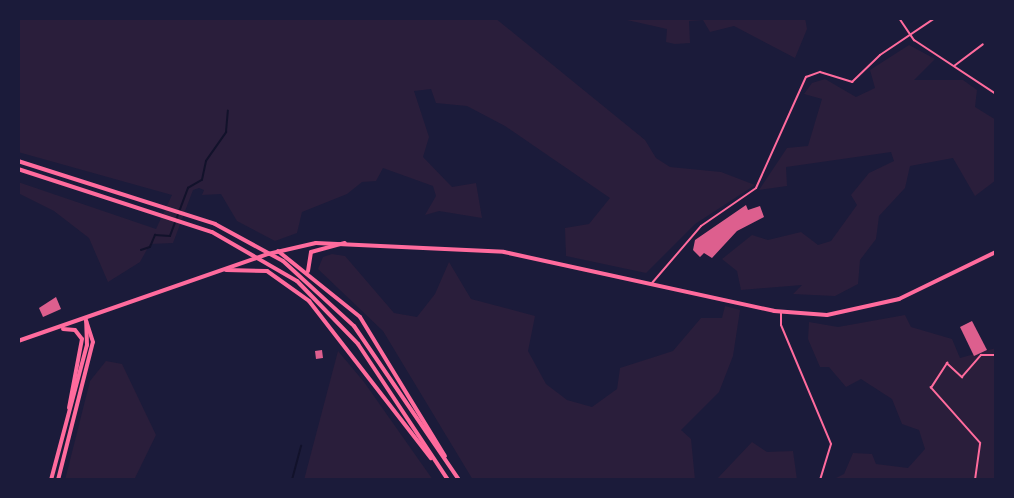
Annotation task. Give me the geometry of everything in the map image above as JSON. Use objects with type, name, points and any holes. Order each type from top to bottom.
[{"type":"main road","points":[[18,160],[142,200],[265,249],[314,285],[365,340],[459,480]]},
{"type":"main road","points":[[18,169],[137,207],[256,253],[309,291],[358,344],[448,480]]},
{"type":"main road","points":[[308,271],[311,252],[351,241]]},
{"type":"main road","points":[[18,340],[63,329],[278,250],[351,241],[504,252],[781,312],[827,315],[878,307],[996,252]]},
{"type":"main road","points":[[278,250],[308,271],[350,306],[373,334],[454,474]]},
{"type":"main road","points":[[268,254],[270,268],[330,325],[441,470]]},
{"type":"main road","points":[[222,270],[251,267],[279,277]]},
{"type":"main road","points":[[51,480],[88,342],[86,320]]},
{"type":"main road","points":[[57,480],[93,342],[86,320]]},
{"type":"main road","points":[[63,329],[75,330],[82,339],[69,411]]},
{"type":"street","points":[[899,18],[911,37],[996,94]]},
{"type":"street","points":[[652,283],[701,226],[756,188],[806,78],[820,72],[852,82],[880,55],[911,37],[935,18]]},
{"type":"street","points":[[953,67],[983,44]]},
{"type":"street","points":[[781,312],[781,325],[831,444],[820,480]]},
{"type":"path","points":[[975,480],[980,443],[931,388],[947,363],[962,377],[981,355],[996,356]]},
{"type":"shaded area","points":[[18,18],[495,18],[645,140],[656,158],[670,167],[721,172],[755,185],[695,224],[646,273],[566,256],[565,228],[589,224],[610,198],[505,126],[467,106],[436,103],[431,89],[414,91],[429,137],[423,157],[452,187],[476,183],[482,218],[439,211],[425,215],[436,196],[433,186],[383,168],[376,181],[362,182],[347,194],[302,212],[297,233],[275,241],[237,221],[221,194],[202,195],[204,190],[199,188],[193,190],[173,243],[150,244],[140,262],[108,282],[89,238],[54,211],[18,193],[18,182],[156,229],[172,195],[18,152]]},
{"type":"shaded area","points":[[618,18],[805,18],[807,29],[795,58],[734,26],[710,32],[703,20],[689,21],[690,43],[675,44],[666,42],[667,29]]},
{"type":"shaded area","points":[[909,45],[935,59],[914,80],[963,80],[977,90],[975,107],[996,120],[996,180],[975,196],[953,158],[910,166],[905,188],[879,216],[876,239],[860,260],[858,284],[835,296],[793,294],[802,285],[741,290],[737,271],[722,259],[752,235],[768,240],[801,232],[818,245],[831,241],[857,205],[851,195],[869,173],[894,161],[891,152],[786,167],[787,186],[759,190],[787,148],[808,146],[822,99],[804,94],[812,83],[825,79],[856,97],[875,88],[870,70]]},
{"type":"shaded area","points":[[332,254],[345,256],[394,313],[417,317],[435,294],[449,262],[471,299],[535,316],[528,351],[546,384],[567,400],[592,407],[617,389],[620,368],[673,351],[701,318],[722,318],[725,306],[740,310],[733,356],[719,392],[681,430],[691,439],[695,480],[473,480],[383,331],[318,269],[323,257]]},
{"type":"shaded area","points":[[905,315],[911,327],[952,339],[960,358],[996,348],[996,480],[832,480],[844,474],[853,453],[872,454],[876,464],[908,468],[925,449],[919,430],[902,424],[892,399],[861,379],[846,387],[829,367],[820,367],[808,339],[809,322],[838,327]]},
{"type":"shaded area","points":[[338,351],[364,382],[433,480],[304,480]]},
{"type":"shaded area","points":[[106,361],[122,364],[156,435],[134,480],[65,480],[90,381]]},
{"type":"shaded area","points":[[752,442],[767,452],[793,451],[797,480],[716,480]]},
{"type":"building","points":[[746,205],[748,210],[760,206],[764,217],[737,231],[712,258],[704,253],[700,257],[693,250],[695,240]]},
{"type":"building","points":[[56,297],[61,309],[43,317],[39,308]]},
{"type":"building","points":[[972,321],[987,350],[974,356],[960,327]]},
{"type":"building","points":[[322,350],[323,358],[316,359],[315,351]]},
{"type":"waterway","points":[[141,250],[150,247],[155,235],[170,236],[188,188],[202,180],[206,161],[226,132],[228,111]]},
{"type":"waterway","points":[[292,480],[301,446]]}]
